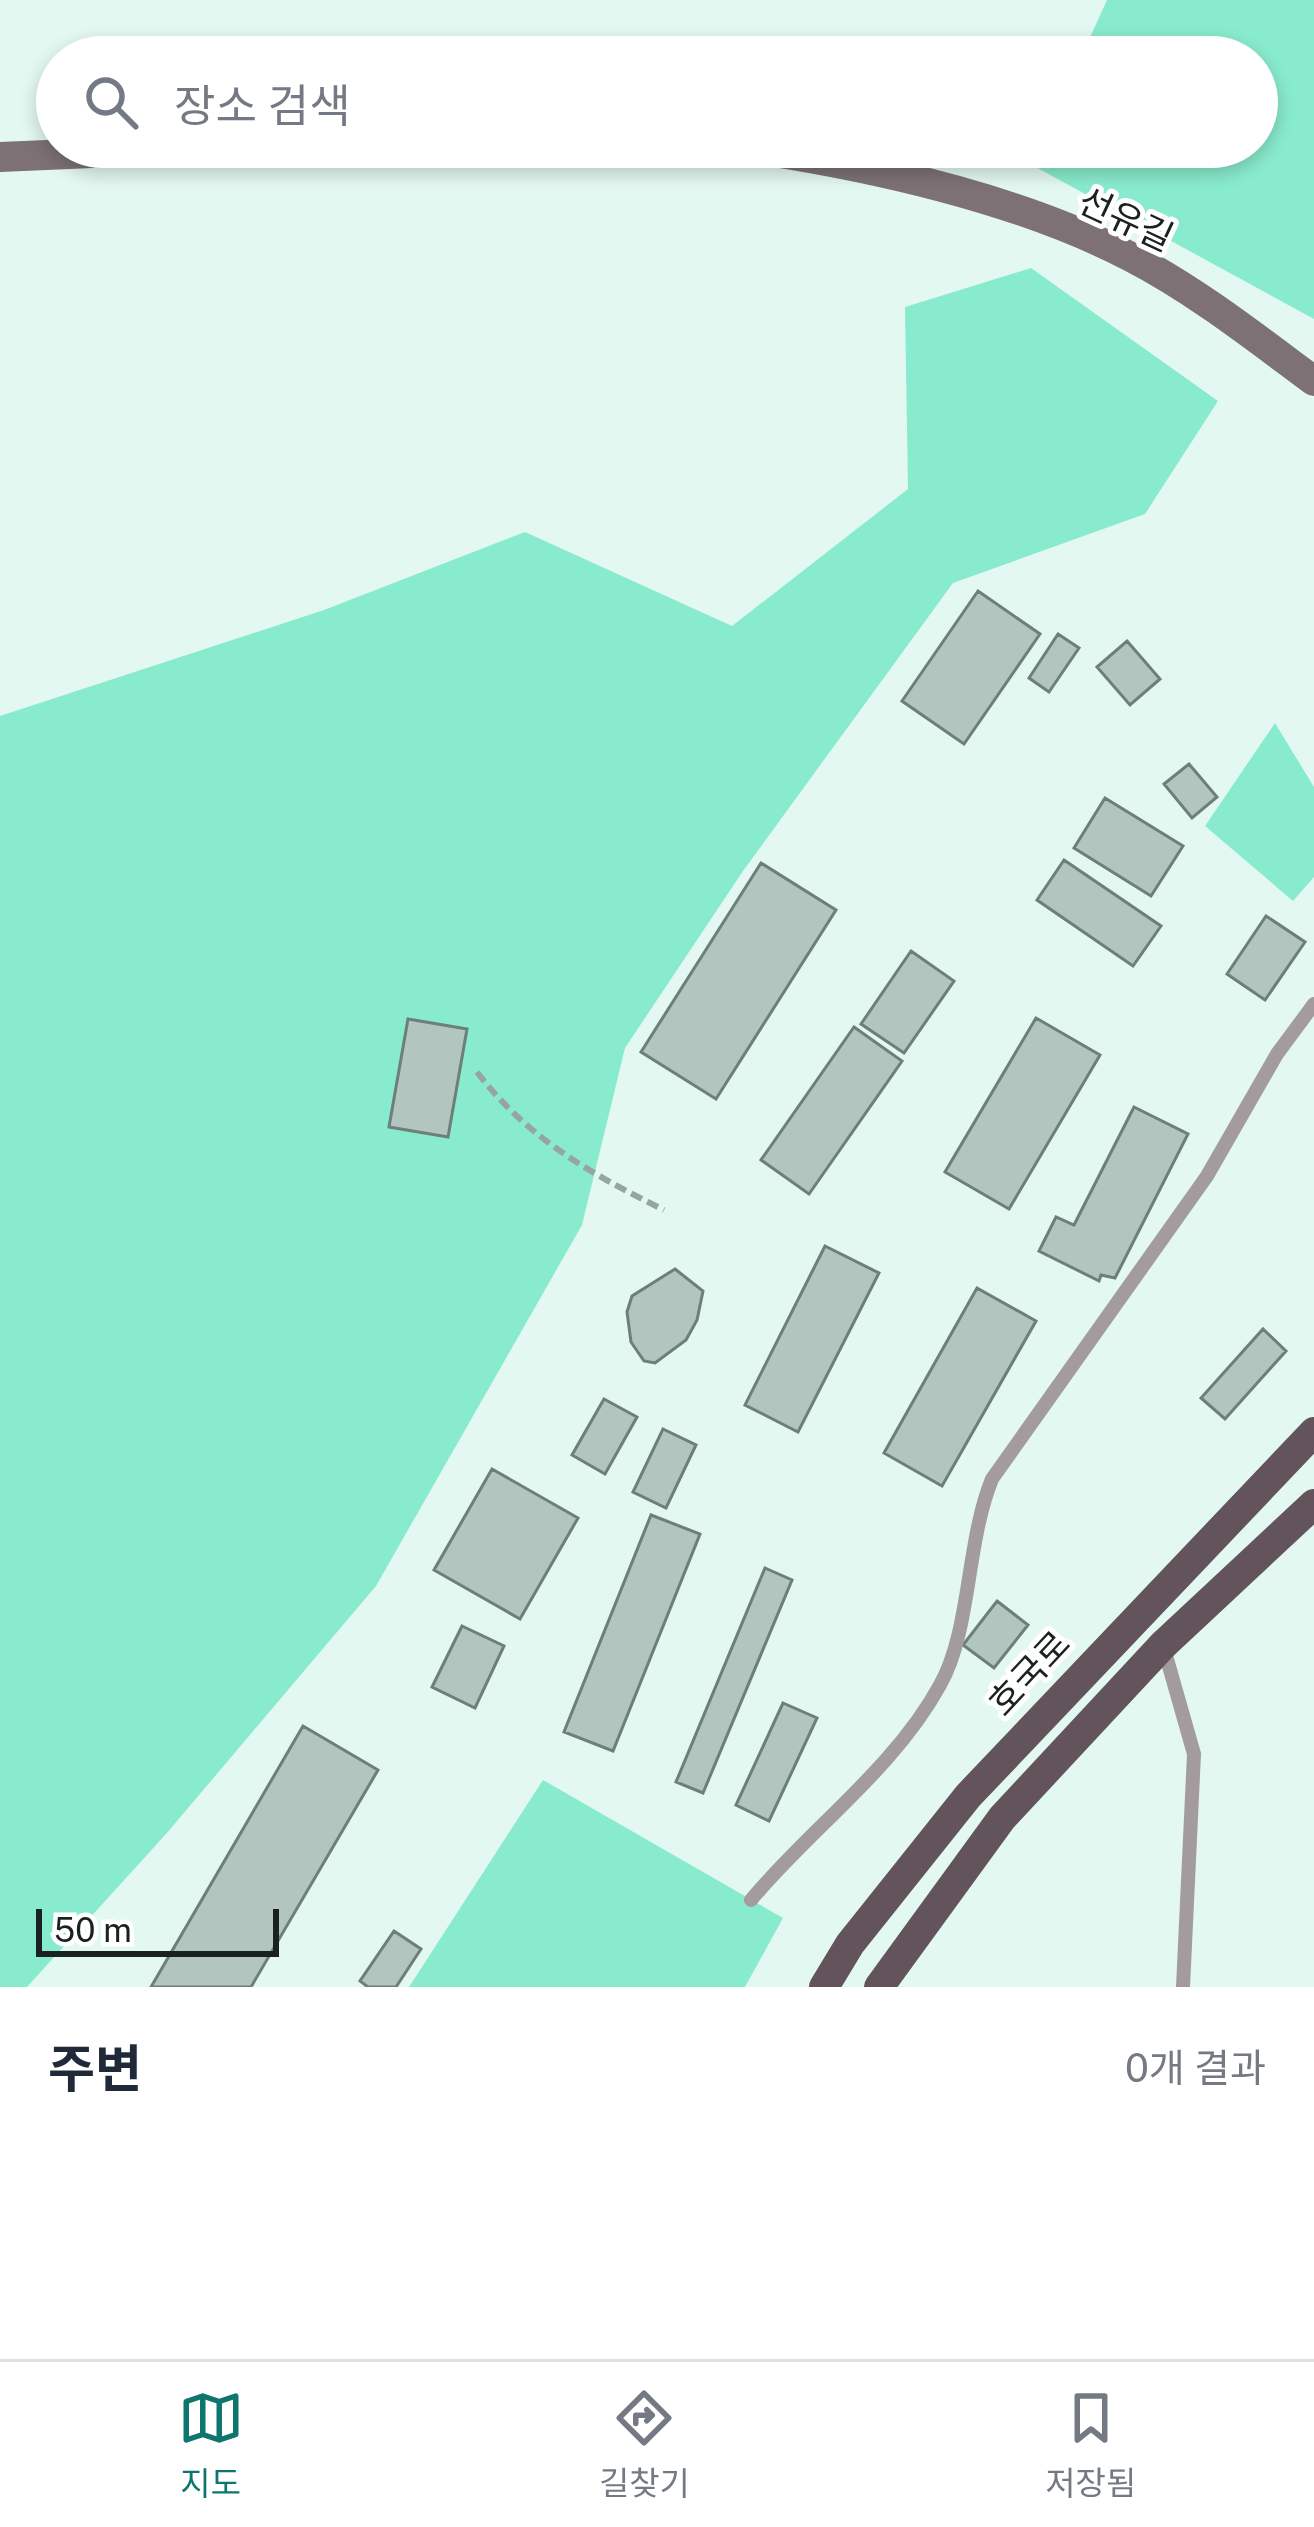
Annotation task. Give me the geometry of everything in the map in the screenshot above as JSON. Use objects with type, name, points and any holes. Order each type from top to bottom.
[{"type":"main road","name":"호국로","points":[[824,1987],[850,1944],[968,1796],[1314,1432]]},
{"type":"main road","points":[[879,1987],[1002,1817],[1163,1645],[1314,1504]]},
{"type":"street","points":[[0,157],[36,155]]},
{"type":"street","name":"선유길","points":[[860,168],[980,198],[1130,256],[1314,381]]},
{"type":"lane","points":[[751,1900],[882,1764],[942,1682],[956,1641],[979,1510],[992,1479],[1208,1176],[1277,1054],[1314,1004]]},
{"type":"lane","points":[[1163,1645],[1194,1754],[1183,1987]]},
{"type":"path","points":[[477,1072],[516,1122],[583,1168],[664,1210]]},
{"type":"green space","points":[[1107,0],[1314,0],[1314,319],[1037,168],[1278,168],[1278,36],[1091,36]]},
{"type":"green space","points":[[1031,268],[1218,401],[1145,514],[953,583],[743,871],[625,1048],[582,1225],[376,1586],[166,1834],[27,1987],[0,1987],[0,716],[324,610],[525,532],[732,626],[908,489],[905,307]]},
{"type":"green space","points":[[1275,723],[1314,787],[1314,877],[1293,901],[1205,826]]},
{"type":"green space","points":[[543,1780],[783,1918],[745,1987],[409,1987]]},
{"type":"building","points":[[978,591],[1040,634],[964,744],[902,701]]},
{"type":"building","points":[[1058,634],[1079,648],[1049,692],[1029,678]]},
{"type":"building","points":[[1127,641],[1160,679],[1130,705],[1097,667]]},
{"type":"building","points":[[1189,764],[1217,797],[1192,818],[1164,784]]},
{"type":"building","points":[[1105,798],[1183,846],[1151,896],[1074,848]]},
{"type":"building","points":[[1064,860],[1161,926],[1133,966],[1037,900]]},
{"type":"building","points":[[761,863],[836,910],[716,1099],[641,1052]]},
{"type":"building","points":[[1266,916],[1305,942],[1265,1000],[1227,974]]},
{"type":"building","points":[[911,951],[954,981],[904,1053],[861,1024]]},
{"type":"building","points":[[1036,1018],[1100,1055],[1009,1209],[945,1172]]},
{"type":"building","points":[[408,1019],[467,1029],[448,1137],[389,1127]]},
{"type":"building","points":[[854,1027],[902,1061],[809,1194],[761,1160]]},
{"type":"building","points":[[1134,1107],[1188,1134],[1115,1278],[1101,1275],[1099,1281],[1039,1251],[1056,1217],[1074,1225]]},
{"type":"building","points":[[825,1246],[879,1273],[798,1432],[745,1405]]},
{"type":"building","points":[[675,1269],[703,1291],[697,1320],[686,1340],[655,1363],[644,1361],[631,1342],[627,1312],[632,1296]]},
{"type":"building","points":[[977,1288],[1036,1321],[942,1486],[884,1453]]},
{"type":"building","points":[[1263,1329],[1286,1351],[1225,1419],[1201,1398]]},
{"type":"building","points":[[604,1399],[637,1417],[605,1474],[572,1455]]},
{"type":"building","points":[[663,1429],[696,1445],[666,1508],[633,1492]]},
{"type":"building","points":[[492,1469],[578,1518],[520,1619],[434,1570]]},
{"type":"building","points":[[651,1515],[700,1534],[613,1751],[564,1732]]},
{"type":"building","points":[[765,1568],[792,1580],[703,1793],[676,1782]]},
{"type":"building","points":[[997,1601],[1028,1625],[994,1668],[963,1645]]},
{"type":"building","points":[[462,1626],[504,1646],[475,1708],[432,1687]]},
{"type":"building","points":[[783,1703],[817,1718],[769,1821],[736,1805]]},
{"type":"building","points":[[303,1726],[378,1770],[251,1987],[151,1987]]},
{"type":"building","points":[[394,1931],[421,1949],[396,1987],[368,1987],[360,1981]]}]
